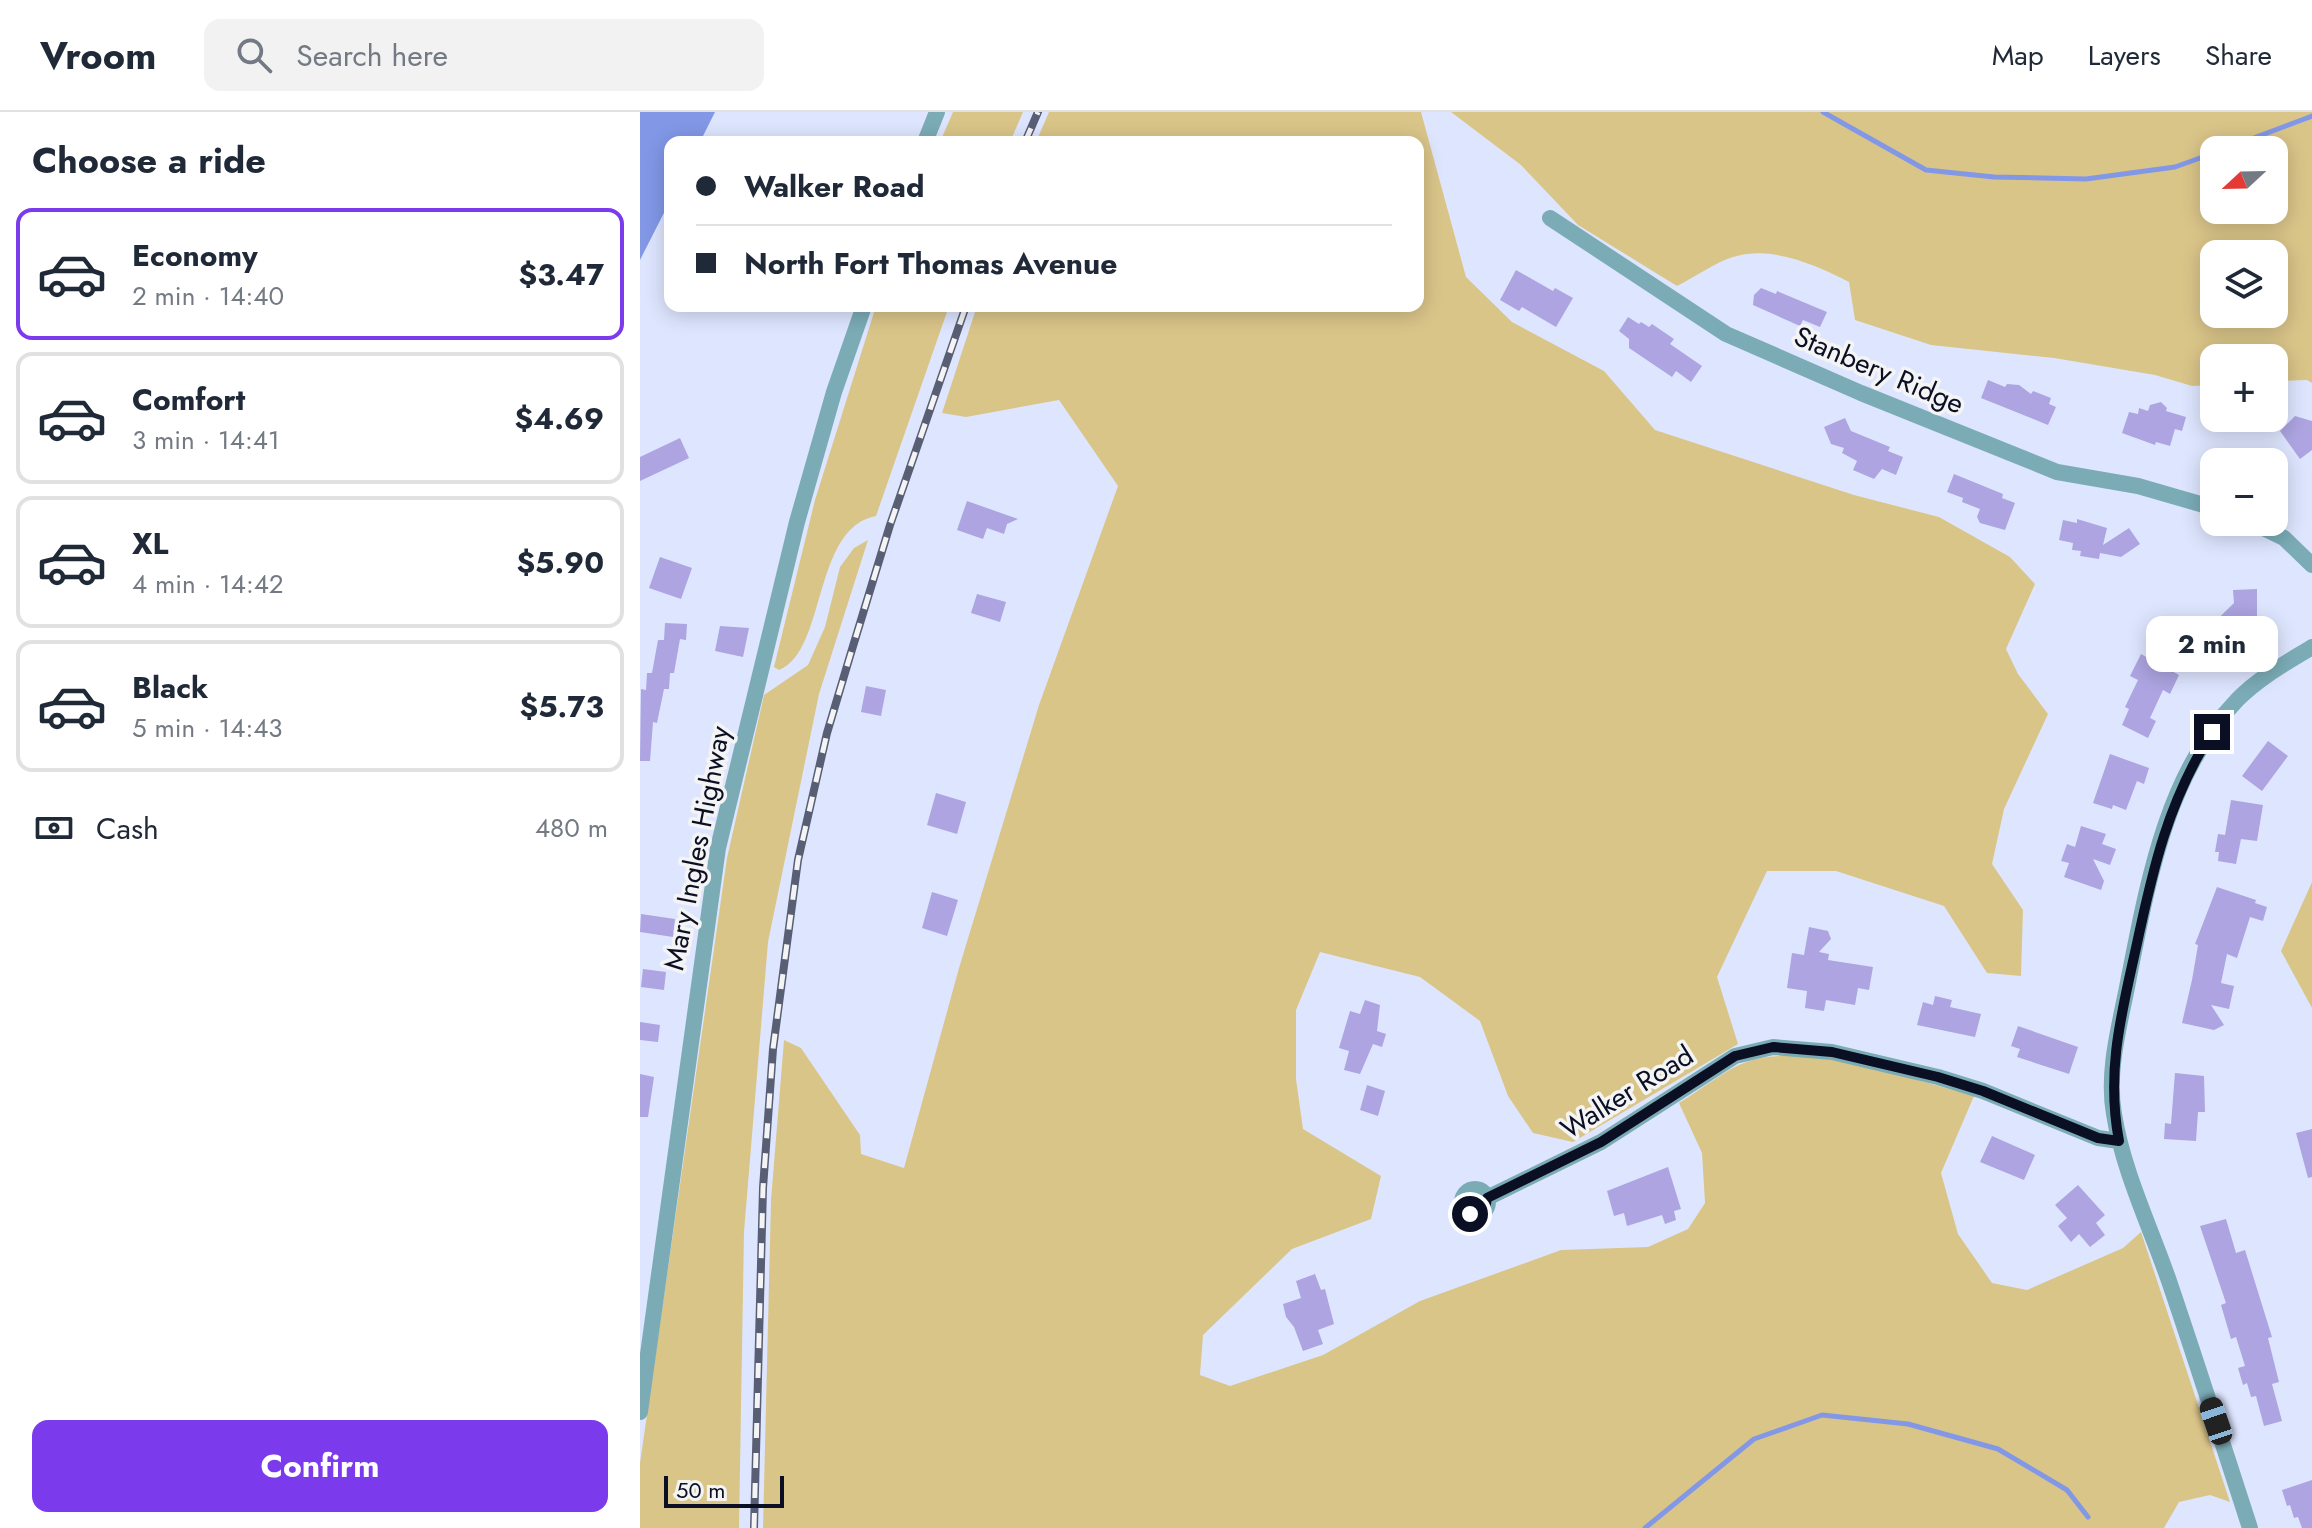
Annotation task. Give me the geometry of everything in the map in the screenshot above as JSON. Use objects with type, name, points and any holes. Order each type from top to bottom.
[{"type":"street","points":[[927,136],[937,112]]},
{"type":"street","name":"Stanbery Ridge","points":[[1550,218],[1726,334],[1861,393],[2057,472],[2138,486],[2200,504]]},
{"type":"street","name":"Mary Ingles Highway","points":[[640,1412],[718,848],[797,522],[834,392],[862,312]]},
{"type":"street","points":[[2280,536],[2312,565]]},
{"type":"street","points":[[2250,1528],[2169,1281],[2119,1141],[2111,1087],[2116,1046],[2149,884],[2173,805],[2190,768],[2228,710],[2259,681],[2312,647]]},
{"type":"street","name":"Walker Road","points":[[1487,1198],[1601,1142],[1735,1056],[1773,1047],[1832,1052],[1933,1076],[1983,1091],[2098,1138],[2119,1141]]},
{"type":"shaded area","points":[[953,112],[1023,112],[1013,136],[943,136]]},
{"type":"shaded area","points":[[1049,112],[1421,112],[1466,277],[1512,322],[1604,371],[1655,430],[1854,495],[1939,517],[2010,557],[2035,584],[2006,649],[2018,674],[2048,714],[2004,809],[1992,864],[2023,910],[2021,976],[1987,973],[1944,906],[1836,871],[1767,871],[1717,977],[1738,1044],[1573,1142],[1533,1133],[1508,1096],[1480,1021],[1420,977],[1320,952],[1296,1010],[1296,1079],[1303,1129],[1381,1176],[1371,1219],[1292,1249],[1203,1335],[1200,1375],[1230,1386],[1323,1355],[1420,1301],[1561,1250],[1648,1247],[1688,1229],[1705,1203],[1702,1153],[1679,1103],[1722,1074],[1749,1061],[1773,1056],[1800,1056],[1861,1065],[1974,1096],[1941,1173],[1958,1234],[1992,1283],[2027,1290],[2123,1248],[2141,1232],[2230,1502],[2210,1495],[2179,1502],[2164,1528],[763,1528],[771,1200],[784,1040],[801,1048],[860,1135],[861,1154],[904,1168],[959,968],[1039,705],[1118,486],[1059,400],[966,417],[942,413],[975,312],[1424,312],[1424,136],[1039,136]]},
{"type":"shaded area","points":[[1451,112],[2312,112],[2312,383],[2307,380],[2288,381],[2288,344],[2200,344],[2200,386],[2192,386],[2155,375],[2054,358],[1931,345],[1855,320],[1849,282],[1808,263],[1778,255],[1748,254],[1712,266],[1677,286],[1578,225],[1521,165]]},
{"type":"shaded area","points":[[874,312],[947,312],[876,516],[855,525],[841,542],[805,640],[794,658],[779,670],[774,667],[815,500]]},
{"type":"shaded area","points":[[868,540],[819,694],[768,942],[744,1232],[739,1528],[640,1528],[640,1463],[727,858],[764,695],[808,665],[825,627],[840,567],[854,548]]},
{"type":"shaded area","points":[[2312,882],[2312,1008],[2281,951]]},
{"type":"water","points":[[640,112],[715,112],[703,136],[664,136],[664,213],[640,260]]},
{"type":"building","points":[[1516,270],[1553,291],[1555,288],[1573,298],[1556,327],[1522,307],[1519,311],[1500,300]]},
{"type":"building","points":[[1761,288],[1776,294],[1777,291],[1827,312],[1820,327],[1803,320],[1800,326],[1753,305],[1754,295]]},
{"type":"building","points":[[1628,317],[1649,327],[1652,324],[1674,339],[1670,344],[1702,366],[1691,382],[1676,371],[1672,377],[1629,348],[1629,339],[1619,331]]},
{"type":"building","points":[[1988,380],[2005,387],[2007,384],[2019,385],[2031,394],[2033,391],[2051,398],[2049,404],[2056,407],[2048,425],[1981,398]]},
{"type":"building","points":[[2161,402],[2166,411],[2186,417],[2182,431],[2175,429],[2170,446],[2156,442],[2155,445],[2122,433],[2129,412],[2138,414],[2139,408],[2148,411],[2150,405]]},
{"type":"building","points":[[2295,416],[2312,421],[2312,450],[2300,459],[2281,432],[2288,432],[2288,423]]},
{"type":"building","points":[[1845,418],[1851,431],[1890,447],[1888,451],[1903,457],[1896,475],[1882,469],[1874,479],[1853,470],[1857,461],[1842,453],[1844,448],[1831,444],[1824,427]]},
{"type":"building","points":[[680,438],[689,458],[640,481],[640,457]]},
{"type":"building","points":[[1954,474],[2003,494],[2002,498],[2015,503],[2005,530],[1980,523],[1977,517],[1980,509],[1947,492]]},
{"type":"building","points":[[967,501],[1018,519],[1007,524],[1004,534],[987,528],[983,539],[957,530]]},
{"type":"building","points":[[2077,519],[2107,528],[2103,545],[2129,528],[2140,544],[2121,557],[2100,553],[2099,559],[2080,556],[2081,551],[2072,550],[2073,543],[2059,540],[2063,520],[2077,523]]},
{"type":"building","points":[[660,557],[692,568],[681,599],[649,588]]},
{"type":"building","points":[[2257,589],[2257,617],[2214,659],[2196,640],[2234,603],[2233,590]]},
{"type":"building","points":[[977,594],[1006,602],[1000,622],[971,613]]},
{"type":"building","points":[[665,623],[687,624],[686,640],[680,639],[674,673],[670,673],[669,689],[664,689],[657,723],[653,722],[650,761],[640,761],[641,689],[646,690],[647,673],[652,673],[658,640],[664,640]]},
{"type":"building","points":[[720,626],[749,628],[743,657],[715,651]]},
{"type":"building","points":[[2141,654],[2179,675],[2170,694],[2163,690],[2150,718],[2156,721],[2148,738],[2122,725],[2129,709],[2125,707],[2138,680],[2130,676]]},
{"type":"building","points":[[866,686],[886,690],[881,716],[861,712]]},
{"type":"building","points":[[2268,741],[2288,756],[2262,791],[2242,776]]},
{"type":"building","points":[[2110,754],[2149,768],[2144,784],[2137,781],[2126,810],[2093,803]]},
{"type":"building","points":[[936,793],[966,802],[957,834],[927,825]]},
{"type":"building","points":[[2231,800],[2263,805],[2257,841],[2241,839],[2236,864],[2218,861],[2219,852],[2215,852],[2218,834],[2225,835]]},
{"type":"building","points":[[2081,826],[2106,834],[2102,844],[2116,849],[2110,865],[2093,859],[2104,881],[2101,890],[2064,877],[2069,863],[2061,861],[2067,844],[2075,847]]},
{"type":"building","points":[[2217,887],[2256,900],[2255,903],[2267,907],[2263,921],[2250,917],[2237,958],[2227,954],[2221,983],[2234,986],[2229,1009],[2211,1005],[2224,1025],[2214,1030],[2182,1023],[2198,945],[2195,944]]},
{"type":"building","points":[[932,892],[958,900],[947,936],[922,928]]},
{"type":"building","points":[[641,914],[675,919],[673,937],[640,932]]},
{"type":"building","points":[[1809,927],[1828,931],[1831,939],[1819,952],[1829,954],[1828,960],[1873,967],[1869,990],[1858,988],[1855,1005],[1826,1000],[1824,1011],[1805,1008],[1807,991],[1787,988],[1792,953],[1804,955]]},
{"type":"building","points":[[643,969],[666,972],[664,990],[641,987]]},
{"type":"building","points":[[1935,996],[1952,1000],[1950,1007],[1981,1014],[1975,1037],[1917,1025],[1923,1002],[1933,1005]]},
{"type":"building","points":[[1365,1000],[1380,1005],[1377,1031],[1386,1034],[1382,1047],[1373,1044],[1360,1074],[1344,1070],[1349,1051],[1339,1048],[1350,1011],[1360,1014]]},
{"type":"building","points":[[640,1022],[660,1025],[658,1042],[640,1040]]},
{"type":"building","points":[[2018,1026],[2078,1047],[2069,1074],[2017,1057],[2020,1049],[2011,1046]]},
{"type":"building","points":[[2175,1073],[2204,1076],[2205,1112],[2198,1112],[2196,1141],[2164,1139],[2165,1123],[2171,1124]]},
{"type":"building","points":[[640,1074],[654,1077],[648,1117],[640,1117]]},
{"type":"building","points":[[1367,1085],[1385,1091],[1378,1116],[1360,1110]]},
{"type":"building","points":[[2312,1129],[2312,1177],[2308,1178],[2296,1133]]},
{"type":"building","points":[[1992,1136],[2035,1155],[2024,1180],[1980,1162]]},
{"type":"building","points":[[1668,1167],[1681,1209],[1674,1211],[1676,1220],[1665,1224],[1662,1215],[1627,1226],[1624,1213],[1614,1216],[1607,1191]]},
{"type":"building","points":[[2078,1185],[2105,1215],[2096,1223],[2105,1235],[2090,1247],[2079,1234],[2071,1242],[2058,1226],[2067,1218],[2055,1205]]},
{"type":"building","points":[[2226,1219],[2236,1253],[2245,1250],[2272,1337],[2268,1338],[2279,1382],[2272,1384],[2282,1421],[2264,1426],[2256,1396],[2251,1397],[2247,1383],[2243,1385],[2238,1368],[2245,1366],[2236,1337],[2231,1339],[2221,1305],[2226,1303],[2200,1226]]},
{"type":"building","points":[[1315,1274],[1321,1290],[1325,1289],[1334,1324],[1318,1330],[1323,1344],[1303,1351],[1283,1304],[1301,1298],[1296,1281]]},
{"type":"building","points":[[2312,1480],[2312,1528],[2302,1528],[2298,1517],[2294,1518],[2290,1505],[2287,1506],[2282,1490]]},
{"type":"waterway","points":[[1823,112],[1926,170],[1994,177],[2086,179],[2175,167],[2200,158]]},
{"type":"waterway","points":[[2259,136],[2312,116]]},
{"type":"waterway","points":[[1645,1528],[1754,1439],[1822,1415],[1908,1424],[1998,1449],[2067,1490],[2088,1517]]},
{"type":"railway","points":[[1028,136],[1038,112]]},
{"type":"railway","points":[[754,1528],[763,1188],[773,1049],[798,860],[827,733],[850,656],[890,525],[964,312]]},
{"type":"route","points":[[1470,1214],[1481,1214],[1487,1198],[1569,1159],[1637,1121],[1735,1056],[1747,1050],[1773,1047],[1795,1046],[1832,1052],[1933,1076],[1983,1091],[2098,1138],[2119,1141],[2111,1087],[2114,1057],[2149,884],[2173,805],[2190,768],[2212,732]]}]
